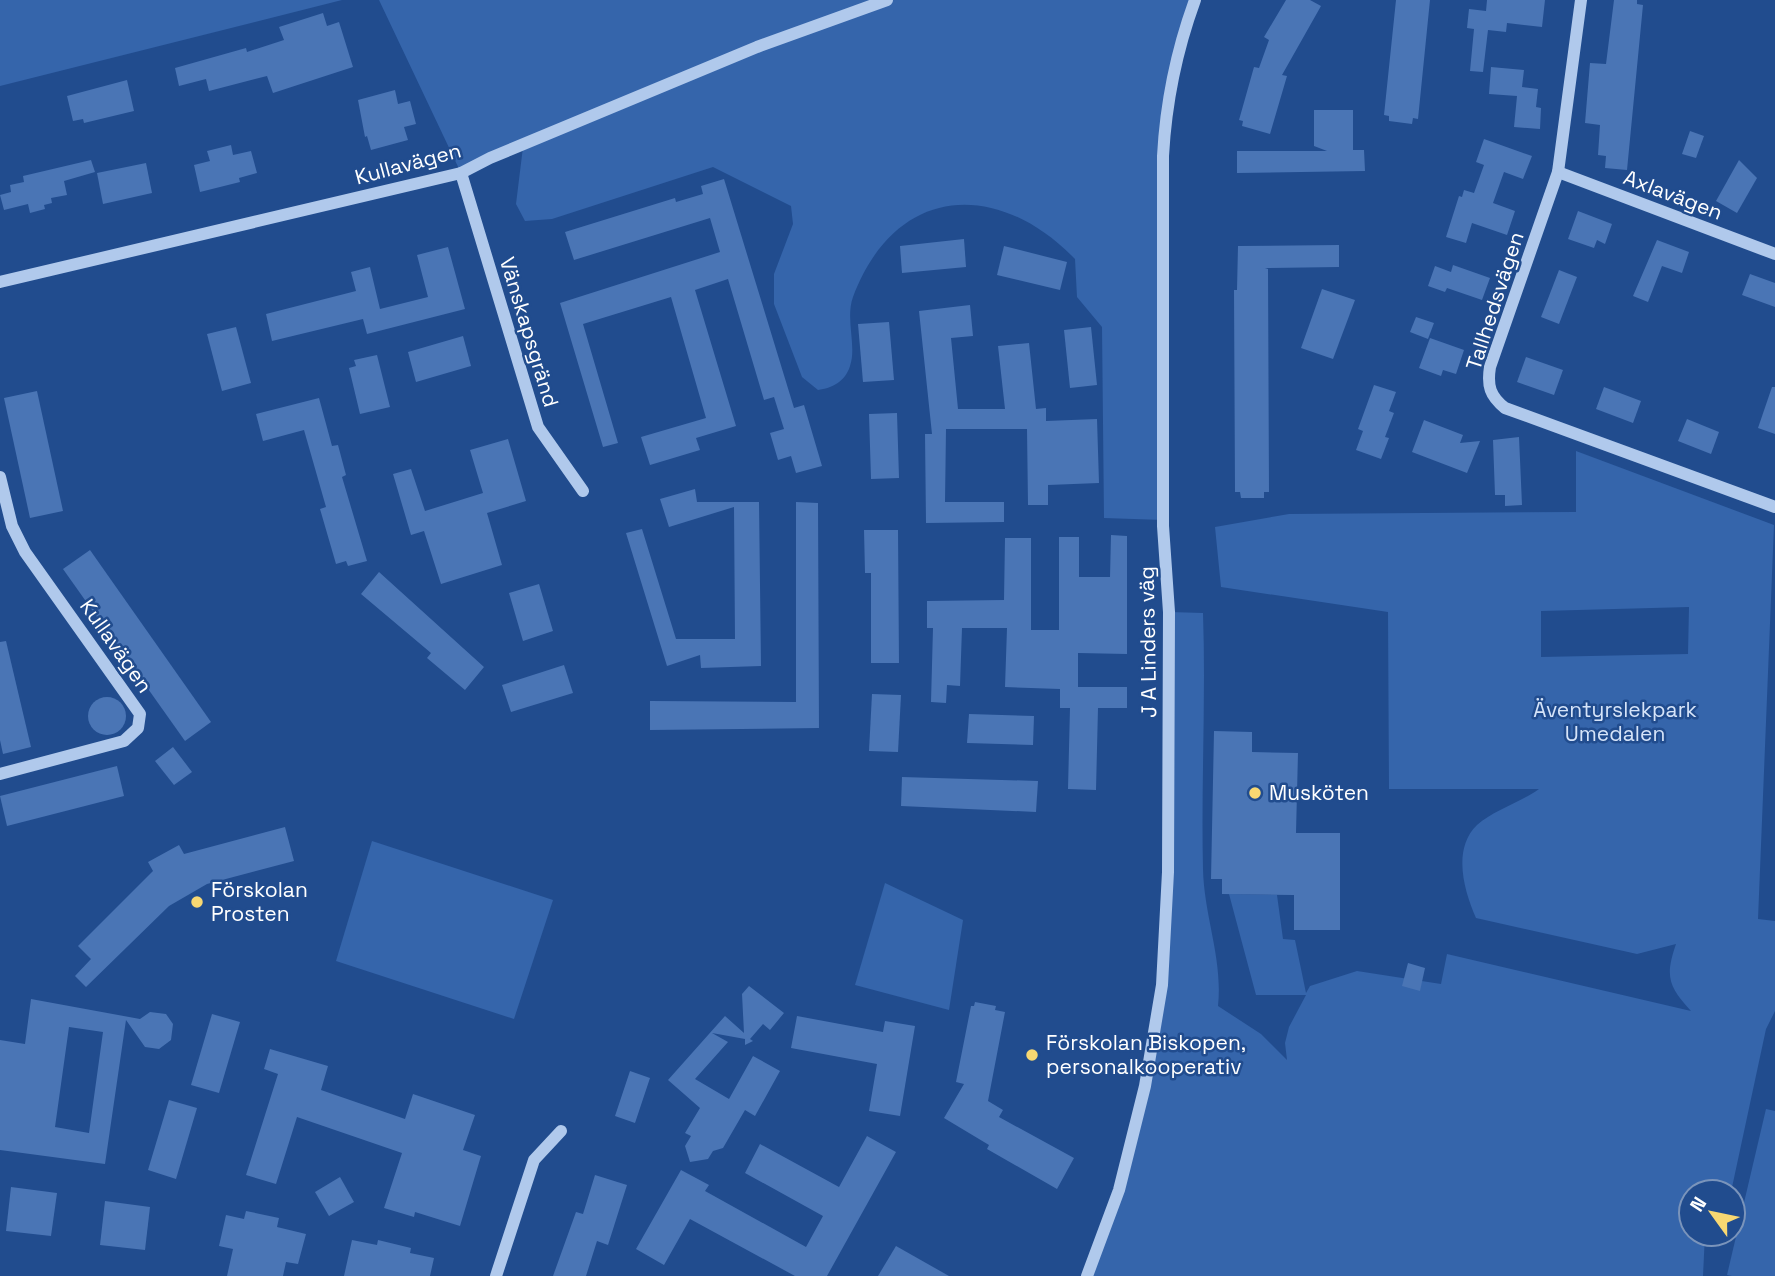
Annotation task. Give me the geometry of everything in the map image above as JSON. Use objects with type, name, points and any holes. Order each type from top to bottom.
[{"type":"street","name":"Kullavägen","points":[[0,282],[461,173],[490,158],[757,47],[887,0]]},
{"type":"street","name":"J A Linders väg","points":[[1087,1276],[1119,1190],[1145,1086],[1162,985],[1168,872],[1169,612],[1163,526],[1163,156],[1166,102],[1172,71],[1195,0]]},
{"type":"street","name":"Tallhedsvägen","points":[[1581,0],[1558,172],[1490,367],[1490,393],[1505,408],[1775,507]]},
{"type":"street","name":"Axlavägen","points":[[1558,172],[1775,254]]},
{"type":"street","name":"Vänskapsgränd","points":[[461,173],[538,427],[583,491]]},
{"type":"street","name":"Kullavägen","points":[[0,477],[2,497],[25,552],[140,714],[138,728],[124,741],[0,774]]},
{"type":"street","points":[[496,1276],[534,1160],[561,1130]]},
{"type":"green space","points":[[0,0],[342,0],[0,86]]},
{"type":"green space","points":[[379,0],[1195,0],[1166,102],[1163,520],[1104,518],[1102,327],[1077,297],[1075,259],[1045,233],[1013,215],[981,206],[950,206],[921,214],[894,232],[871,260],[853,297],[850,314],[852,358],[848,372],[837,383],[818,390],[802,377],[774,304],[774,274],[793,224],[791,206],[713,167],[552,219],[525,221],[516,204],[523,147],[461,173]]},
{"type":"green space","name":"Äventyrslekpark Umedalen","points":[[1576,451],[1774,525],[1758,919],[1775,921],[1775,1011],[1766,1029],[1734,1178],[1677,1178],[1677,1248],[1704,1248],[1703,1276],[1087,1276],[1119,1190],[1162,985],[1169,612],[1203,613],[1203,869],[1206,904],[1218,971],[1218,1006],[1261,1034],[1287,1060],[1285,1043],[1289,1027],[1306,995],[1256,995],[1229,894],[1277,895],[1283,939],[1295,940],[1306,993],[1310,986],[1357,971],[1441,984],[1447,954],[1691,1011],[1677,994],[1671,980],[1670,964],[1676,944],[1637,954],[1476,918],[1464,883],[1463,858],[1469,835],[1477,825],[1499,810],[1539,789],[1389,789],[1388,612],[1221,587],[1215,527],[1289,514],[1576,512]],"holes":[[[1689,607],[1688,654],[1541,657],[1541,611]]]},
{"type":"green space","points":[[372,841],[553,900],[514,1019],[336,961]]},
{"type":"green space","points":[[885,883],[963,920],[949,1010],[855,985]]},
{"type":"green space","points":[[1766,1109],[1775,1111],[1775,1276],[1727,1275],[1733,1248],[1747,1248],[1747,1190]]},
{"type":"building","points":[[1286,0],[1310,0],[1321,6],[1282,75],[1287,76],[1270,134],[1242,126],[1243,121],[1239,120],[1254,67],[1259,68],[1269,40],[1264,37]]},
{"type":"building","points":[[1396,0],[1430,0],[1418,119],[1413,118],[1412,124],[1389,121],[1389,116],[1384,115]]},
{"type":"building","points":[[1487,0],[1545,0],[1542,27],[1507,23],[1506,32],[1488,30],[1483,72],[1470,71],[1474,29],[1467,28],[1469,9],[1486,11]]},
{"type":"building","points":[[1614,0],[1637,0],[1637,4],[1643,5],[1627,170],[1605,168],[1606,156],[1598,155],[1600,125],[1585,123],[1590,63],[1606,64]]},
{"type":"building","points":[[323,13],[327,26],[339,22],[353,67],[273,93],[267,76],[209,91],[206,79],[179,86],[175,68],[246,48],[247,52],[284,40],[279,27]]},
{"type":"building","points":[[1491,67],[1524,70],[1522,87],[1538,89],[1536,107],[1541,108],[1540,129],[1514,127],[1517,96],[1489,94]]},
{"type":"building","points":[[127,80],[134,111],[84,123],[83,119],[73,121],[67,96]]},
{"type":"building","points":[[395,90],[398,104],[410,101],[416,124],[404,127],[408,140],[371,150],[367,136],[365,137],[358,100]]},
{"type":"building","points":[[1314,110],[1353,110],[1353,150],[1364,150],[1365,171],[1237,173],[1237,151],[1327,151],[1314,146]]},
{"type":"building","points":[[1690,131],[1704,136],[1696,158],[1682,154]]},
{"type":"building","points":[[1484,139],[1532,156],[1523,179],[1504,172],[1493,203],[1515,211],[1507,235],[1472,223],[1466,243],[1446,237],[1459,196],[1462,197],[1464,190],[1474,193],[1484,165],[1476,162]]},
{"type":"building","points":[[231,145],[233,155],[251,151],[257,173],[239,178],[240,182],[200,192],[194,165],[210,161],[207,151]]},
{"type":"building","points":[[91,160],[95,172],[64,181],[67,195],[51,198],[52,203],[44,205],[45,209],[30,213],[28,204],[4,210],[0,195],[11,192],[10,185],[24,182],[23,176]]},
{"type":"building","points":[[1739,160],[1757,178],[1737,213],[1716,201]]},
{"type":"building","points":[[146,163],[152,193],[103,204],[97,173]]},
{"type":"building","points":[[724,179],[794,408],[804,405],[822,466],[796,473],[791,456],[778,460],[770,433],[784,429],[774,397],[764,400],[728,279],[695,290],[736,426],[696,438],[700,450],[650,465],[641,437],[706,418],[671,297],[583,324],[618,443],[603,447],[560,303],[720,252],[710,218],[574,260],[565,232],[675,198],[676,202],[703,194],[701,186]]},
{"type":"building","points":[[1578,211],[1612,224],[1605,244],[1597,240],[1594,248],[1568,239]]},
{"type":"building","points":[[964,239],[966,267],[902,273],[900,246]]},
{"type":"building","points":[[1657,240],[1689,252],[1682,273],[1662,266],[1648,302],[1633,296]]},
{"type":"building","points":[[1339,245],[1339,267],[1265,268],[1268,269],[1269,492],[1264,492],[1264,498],[1241,498],[1240,492],[1235,492],[1234,290],[1237,290],[1238,246]]},
{"type":"building","points":[[1004,246],[1067,262],[1060,290],[997,275]]},
{"type":"building","points":[[448,247],[465,309],[367,334],[363,319],[272,341],[266,314],[356,291],[351,272],[370,267],[380,309],[428,297],[417,255]]},
{"type":"building","points":[[1453,265],[1490,278],[1482,300],[1447,288],[1445,292],[1428,286],[1435,266],[1451,272]]},
{"type":"building","points":[[1559,270],[1577,277],[1559,324],[1541,317]]},
{"type":"building","points":[[1750,274],[1775,283],[1775,307],[1742,295]]},
{"type":"building","points":[[1322,289],[1355,300],[1333,359],[1301,348]]},
{"type":"building","points":[[970,305],[973,336],[951,338],[958,409],[1005,409],[998,346],[1029,343],[1036,409],[1046,408],[1046,421],[1097,419],[1099,483],[1048,485],[1048,505],[1028,505],[1027,429],[946,429],[945,502],[1004,502],[1004,522],[926,523],[925,434],[932,434],[919,311]]},
{"type":"building","points":[[1416,317],[1434,323],[1428,339],[1410,332]]},
{"type":"building","points":[[889,322],[894,380],[863,382],[858,324]]},
{"type":"building","points":[[236,327],[251,383],[222,391],[207,334]]},
{"type":"building","points":[[1091,327],[1097,385],[1070,388],[1064,330]]},
{"type":"building","points":[[463,336],[471,366],[416,382],[408,352]]},
{"type":"building","points":[[1430,338],[1464,350],[1456,374],[1443,370],[1441,376],[1419,368]]},
{"type":"building","points":[[377,355],[390,407],[360,414],[349,368],[356,366],[354,360]]},
{"type":"building","points":[[1526,357],[1563,370],[1554,395],[1517,382]]},
{"type":"building","points":[[1374,385],[1396,392],[1389,411],[1394,413],[1385,437],[1389,438],[1381,459],[1356,450],[1363,431],[1358,429]]},
{"type":"building","points":[[1604,387],[1641,401],[1633,423],[1596,409]]},
{"type":"building","points":[[1772,387],[1775,387],[1775,434],[1758,428]]},
{"type":"building","points":[[37,391],[63,511],[30,518],[4,398]]},
{"type":"building","points":[[319,398],[332,446],[338,445],[346,475],[342,477],[367,561],[348,566],[346,561],[336,564],[320,509],[326,507],[304,430],[263,441],[256,414]]},
{"type":"building","points":[[897,413],[899,478],[871,479],[869,414]]},
{"type":"building","points":[[1687,419],[1719,432],[1711,454],[1678,441]]},
{"type":"building","points":[[1424,420],[1463,435],[1460,443],[1480,441],[1467,473],[1412,452]]},
{"type":"building","points":[[1519,437],[1522,505],[1505,506],[1505,495],[1495,495],[1493,440]]},
{"type":"building","points":[[508,439],[526,501],[487,513],[502,565],[441,584],[424,531],[411,535],[393,474],[411,469],[425,511],[483,493],[470,450]]},
{"type":"building","points":[[695,489],[697,502],[759,502],[761,666],[701,668],[700,655],[667,666],[626,533],[642,529],[676,639],[735,639],[734,507],[669,527],[660,499]]},
{"type":"building","points":[[796,502],[818,503],[819,728],[650,730],[650,701],[796,702]]},
{"type":"building","points":[[864,530],[898,530],[899,663],[871,663],[871,573],[865,573]]},
{"type":"building","points":[[1111,535],[1127,536],[1127,654],[1078,653],[1078,687],[1127,687],[1127,708],[1098,708],[1096,790],[1068,789],[1070,708],[1060,708],[1060,689],[1005,687],[1007,628],[962,628],[960,686],[947,685],[946,703],[931,702],[933,628],[927,628],[927,601],[1004,600],[1005,538],[1031,538],[1031,630],[1059,630],[1059,537],[1079,537],[1079,577],[1110,577]]},
{"type":"building","points":[[90,550],[211,722],[185,741],[63,569]]},
{"type":"building","points":[[379,572],[484,667],[465,690],[427,658],[431,653],[361,594]]},
{"type":"building","points":[[539,584],[553,631],[523,641],[509,593]]},
{"type":"building","points":[[6,641],[31,747],[3,754],[0,740],[0,642]]},
{"type":"building","points":[[564,665],[573,693],[511,712],[502,685]]},
{"type":"building","points":[[872,694],[901,695],[898,752],[869,751]]},
{"type":"building","points":[[107,697],[121,702],[126,716],[121,730],[107,735],[93,730],[88,716],[93,702]]},
{"type":"building","points":[[969,714],[1034,716],[1033,745],[967,743]]},
{"type":"building","name":"Musköten","points":[[1214,731],[1252,732],[1252,752],[1298,753],[1296,833],[1340,833],[1340,930],[1294,930],[1294,895],[1222,894],[1222,879],[1211,879]]},
{"type":"building","points":[[173,747],[192,772],[174,785],[155,761]]},
{"type":"building","points":[[117,766],[124,796],[7,826],[0,796]]},
{"type":"building","points":[[902,777],[1038,781],[1036,812],[901,806]]},
{"type":"building","points":[[285,827],[294,861],[207,884],[169,906],[86,987],[75,976],[91,959],[78,946],[153,871],[148,862],[179,845],[184,854]]},
{"type":"building","points":[[1408,963],[1425,968],[1420,991],[1402,986]]},
{"type":"building","points":[[749,986],[784,1013],[770,1030],[763,1024],[750,1039],[753,1041],[745,1045],[745,1039],[712,1033],[728,1042],[695,1079],[729,1099],[753,1056],[780,1071],[755,1116],[745,1110],[723,1148],[713,1151],[708,1159],[690,1162],[685,1146],[691,1136],[685,1133],[700,1108],[668,1080],[725,1016],[744,1033],[742,994]]},
{"type":"building","points":[[31,999],[140,1019],[150,1012],[166,1014],[173,1024],[171,1040],[159,1049],[145,1047],[126,1020],[105,1164],[0,1150],[0,1040],[25,1044]],"holes":[[[69,1027],[103,1032],[89,1133],[55,1127]]]},
{"type":"building","points":[[975,1002],[996,1006],[995,1010],[1005,1012],[988,1101],[1003,1110],[999,1117],[1074,1158],[1057,1189],[987,1149],[989,1145],[944,1118],[964,1084],[956,1082],[971,1006],[974,1006]]},
{"type":"building","points":[[212,1014],[240,1022],[219,1093],[191,1085]]},
{"type":"building","points":[[797,1016],[883,1032],[885,1021],[915,1026],[900,1116],[869,1111],[877,1064],[791,1048]]},
{"type":"building","points":[[270,1049],[328,1066],[321,1090],[405,1119],[413,1094],[475,1115],[463,1150],[481,1156],[460,1226],[415,1212],[414,1217],[384,1208],[402,1153],[297,1117],[276,1184],[246,1175],[278,1074],[264,1069]]},
{"type":"building","points":[[630,1071],[650,1078],[635,1123],[615,1116]]},
{"type":"building","points":[[169,1100],[197,1108],[176,1179],[148,1170]]},
{"type":"building","points":[[867,1136],[896,1152],[827,1276],[795,1276],[690,1219],[664,1265],[636,1249],[681,1170],[709,1185],[705,1191],[806,1247],[823,1216],[745,1173],[760,1144],[839,1187]]},
{"type":"building","points":[[595,1175],[627,1185],[608,1245],[597,1241],[586,1276],[553,1276],[576,1212],[583,1214]]},
{"type":"building","points":[[340,1177],[354,1202],[329,1216],[315,1192]]},
{"type":"building","points":[[11,1187],[57,1193],[51,1236],[6,1231]]},
{"type":"building","points":[[105,1201],[150,1207],[145,1250],[100,1245]]},
{"type":"building","points":[[246,1211],[279,1218],[277,1227],[306,1234],[298,1264],[286,1262],[283,1276],[227,1276],[233,1249],[219,1246],[226,1215],[244,1219]]},
{"type":"building","points":[[352,1240],[377,1245],[378,1240],[411,1248],[410,1253],[434,1258],[430,1276],[344,1276]]},
{"type":"building","points":[[896,1246],[949,1276],[878,1276]]},
{"type":"place","name":"Musköten","points":[[1255,793]]},
{"type":"place","name":"Förskolan Prosten","points":[[197,902]]},
{"type":"place","name":"Förskolan Biskopen, personalkooperativ","points":[[1032,1055]]}]
